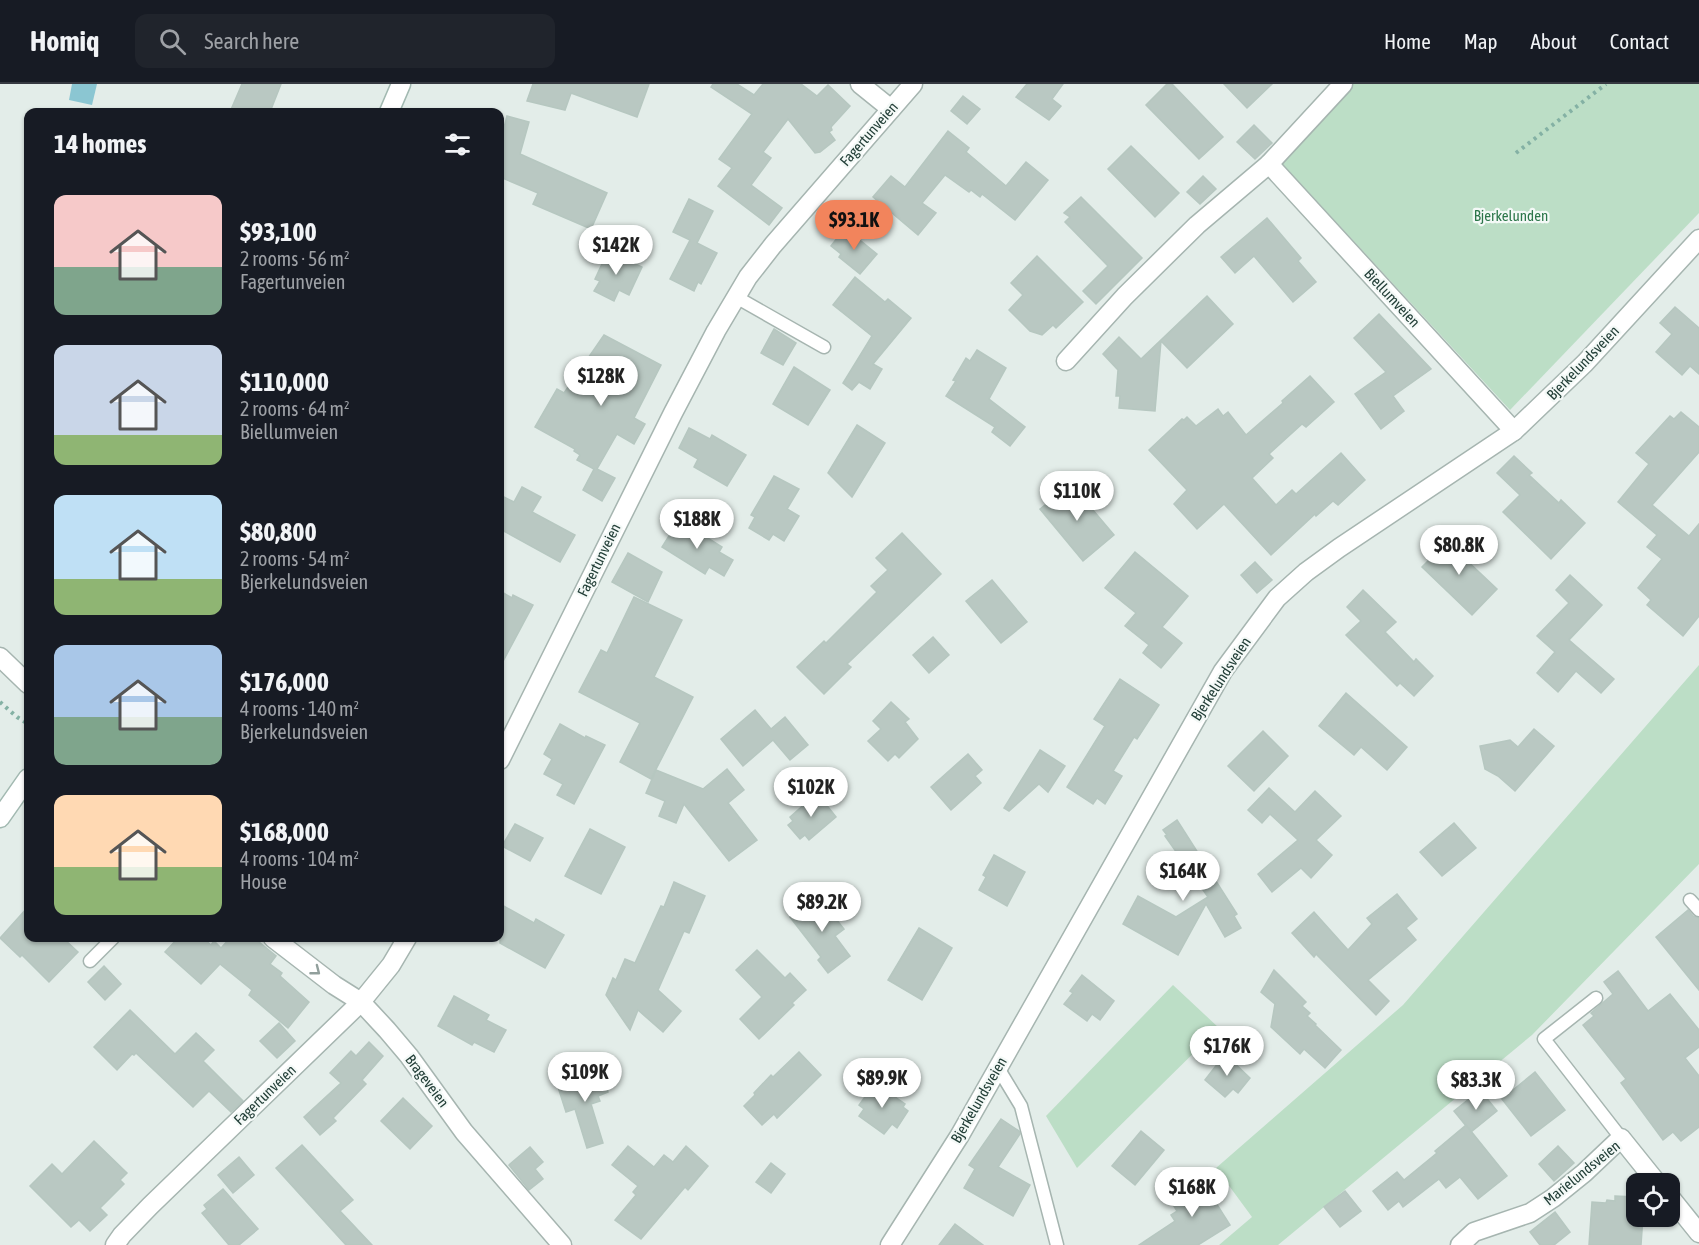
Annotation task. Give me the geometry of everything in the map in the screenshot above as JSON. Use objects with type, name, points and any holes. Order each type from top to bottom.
[{"type":"street","points":[[391,108],[401,84]]},
{"type":"street","points":[[860,84],[891,109]]},
{"type":"street","name":"Fagertunveien","points":[[504,752],[673,413],[748,277],[913,84]]},
{"type":"street","points":[[1066,361],[1125,296],[1197,225],[1269,164],[1343,84]]},
{"type":"street","name":"Biellumveien","points":[[1269,164],[1514,431]]},
{"type":"street","name":"Bjerkelundsveien","points":[[890,1245],[960,1135],[1223,671],[1277,598],[1306,572],[1339,548],[1514,431],[1585,363],[1699,239]]},
{"type":"street","points":[[0,657],[24,680]]},
{"type":"street","points":[[0,818],[24,784]]},
{"type":"street","name":"Brageveien","points":[[278,942],[334,985],[361,1002],[409,1056],[464,1132],[562,1245]]},
{"type":"street","name":"Fagertunveien","points":[[115,1245],[150,1206],[361,1002],[391,965],[405,942]]},
{"type":"street","name":"Marielundsveien","points":[[1460,1245],[1474,1232],[1530,1213],[1553,1198],[1621,1138],[1649,1173]]},
{"type":"street","points":[[1680,1209],[1699,1233]]},
{"type":"lane","points":[[736,297],[824,347]]},
{"type":"lane","points":[[1690,900],[1699,910]]},
{"type":"lane","points":[[90,961],[109,942]]},
{"type":"lane","points":[[1596,998],[1544,1038],[1621,1138]]},
{"type":"lane","points":[[998,1068],[1021,1106],[1057,1245]]},
{"type":"path","points":[[1516,153],[1606,84]]},
{"type":"path","points":[[0,702],[24,722]]},
{"type":"green space","name":"Bjerkelunden","points":[[1351,84],[1699,84],[1699,213],[1510,410],[1275,156]]},
{"type":"green space","points":[[1699,665],[1699,864],[1532,1035],[1278,1245],[1219,1245],[1252,1217],[1216,1168],[1403,1005]]},
{"type":"green space","points":[[1173,985],[1219,1028],[1077,1168],[1046,1116]]},
{"type":"water","points":[[72,84],[97,84],[92,105],[69,100]]},
{"type":"building","points":[[242,84],[281,84],[272,108],[232,108]]},
{"type":"building","points":[[533,84],[649,84],[637,117],[571,93],[565,110],[527,101]]},
{"type":"building","points":[[713,84],[737,84],[754,95],[763,84],[801,84],[817,96],[828,85],[850,106],[831,127],[832,130],[829,132],[835,140],[820,152],[815,153],[788,119],[763,152],[771,158],[751,185],[782,208],[769,225],[718,186],[732,168],[719,159],[752,114],[711,87]]},
{"type":"building","points":[[1027,84],[1063,84],[1052,99],[1061,106],[1049,120],[1016,97]]},
{"type":"building","points":[[1167,84],[1172,84],[1223,137],[1199,159],[1146,105]]},
{"type":"building","points":[[1224,84],[1272,84],[1247,108]]},
{"type":"building","points":[[963,96],[980,109],[967,124],[951,111]]},
{"type":"building","points":[[507,116],[529,122],[520,154],[607,193],[591,229],[533,204],[538,193],[504,179],[504,128]]},
{"type":"building","points":[[1254,125],[1272,143],[1255,159],[1237,142]]},
{"type":"building","points":[[948,131],[969,148],[966,152],[1006,186],[1026,162],[1048,180],[1015,220],[982,194],[980,197],[971,190],[969,192],[945,175],[922,203],[936,213],[918,235],[873,197],[891,176],[905,187]]},
{"type":"building","points":[[1131,146],[1179,193],[1155,217],[1108,169]]},
{"type":"building","points":[[1203,176],[1216,189],[1200,204],[1187,192]]},
{"type":"building","points":[[1081,197],[1142,258],[1096,304],[1083,291],[1108,266],[1065,222],[1070,217],[1064,213]]},
{"type":"building","points":[[689,199],[713,211],[697,243],[717,253],[701,284],[698,282],[694,291],[670,279],[690,240],[673,232]]},
{"type":"building","points":[[1267,218],[1301,258],[1298,261],[1316,282],[1293,302],[1254,256],[1235,273],[1221,257]]},
{"type":"building","points":[[845,228],[877,254],[860,274],[839,257],[841,254],[831,246]]},
{"type":"building","points":[[608,251],[642,267],[629,295],[619,290],[614,301],[594,291],[600,281],[595,279]]},
{"type":"building","points":[[1037,256],[1083,302],[1056,328],[1053,325],[1042,335],[1030,331],[1009,310],[1023,295],[1011,283]]},
{"type":"building","points":[[855,277],[885,302],[888,299],[911,318],[873,364],[882,369],[870,389],[859,382],[852,390],[843,383],[872,336],[833,305]]},
{"type":"building","points":[[1207,296],[1233,324],[1187,368],[1161,341],[1155,411],[1119,408],[1120,396],[1116,396],[1118,370],[1103,354],[1119,337],[1141,359]]},
{"type":"building","points":[[1675,307],[1699,328],[1699,374],[1690,366],[1682,375],[1656,352],[1672,334],[1660,323]]},
{"type":"building","points":[[1379,314],[1431,369],[1393,396],[1404,411],[1381,429],[1355,394],[1386,372],[1354,338]]},
{"type":"building","points":[[774,329],[796,343],[783,365],[761,353]]},
{"type":"building","points":[[604,335],[661,365],[634,418],[645,424],[634,444],[617,434],[597,469],[615,478],[602,501],[583,490],[594,469],[577,460],[580,455],[574,451],[575,449],[535,427],[557,389],[564,393]]},
{"type":"building","points":[[977,350],[1006,368],[989,399],[1025,427],[1010,446],[992,432],[995,427],[946,396],[956,381],[953,380],[966,358],[970,361]]},
{"type":"building","points":[[794,367],[830,390],[808,425],[773,404]]},
{"type":"building","points":[[1310,376],[1334,402],[1306,427],[1302,424],[1269,454],[1273,458],[1252,478],[1276,505],[1292,490],[1296,494],[1341,453],[1365,480],[1338,505],[1333,501],[1316,516],[1315,514],[1271,555],[1224,504],[1197,529],[1174,504],[1187,490],[1149,450],[1182,419],[1187,417],[1196,426],[1218,409],[1223,416],[1228,412],[1246,435]]},
{"type":"building","points":[[1681,412],[1699,427],[1699,452],[1652,505],[1689,536],[1699,524],[1699,616],[1683,636],[1647,605],[1651,600],[1638,588],[1662,559],[1647,547],[1657,535],[1618,502],[1649,464],[1636,453],[1670,416],[1674,419]]},
{"type":"building","points":[[857,425],[885,443],[852,497],[828,473]]},
{"type":"building","points":[[689,428],[710,439],[712,435],[746,455],[727,486],[694,467],[698,459],[679,448]]},
{"type":"building","points":[[1514,456],[1532,473],[1529,475],[1559,503],[1561,500],[1585,523],[1551,559],[1503,512],[1520,495],[1497,473]]},
{"type":"building","points":[[774,476],[799,489],[787,509],[799,516],[784,541],[773,534],[769,540],[749,528],[755,517],[751,515]]},
{"type":"building","points":[[1071,484],[1114,535],[1083,561],[1040,509]]},
{"type":"building","points":[[522,487],[541,497],[532,512],[575,535],[560,562],[504,531],[504,497],[514,502]]},
{"type":"building","points":[[679,520],[722,547],[719,552],[733,560],[724,576],[709,567],[705,574],[662,547]]},
{"type":"building","points":[[902,533],[941,574],[847,664],[851,667],[824,694],[797,667],[824,641],[826,643],[877,592],[871,586],[888,570],[876,558]]},
{"type":"building","points":[[1446,535],[1464,552],[1461,555],[1497,589],[1472,615],[1422,567],[1434,555],[1430,551]]},
{"type":"building","points":[[1135,552],[1188,596],[1162,627],[1182,643],[1161,668],[1143,653],[1149,645],[1125,626],[1136,613],[1105,588]]},
{"type":"building","points":[[628,553],[662,572],[648,602],[612,582]]},
{"type":"building","points":[[1255,562],[1272,580],[1257,593],[1241,575]]},
{"type":"building","points":[[1570,575],[1602,605],[1569,640],[1614,679],[1601,693],[1576,671],[1558,692],[1537,673],[1555,652],[1537,636],[1569,603],[1556,590]]},
{"type":"building","points":[[992,580],[1027,622],[1001,643],[966,601]]},
{"type":"building","points":[[1363,590],[1396,622],[1385,632],[1414,662],[1416,659],[1433,676],[1414,696],[1400,683],[1397,686],[1346,635],[1361,621],[1347,607]]},
{"type":"building","points":[[504,593],[512,598],[513,595],[533,605],[504,659]]},
{"type":"building","points":[[634,597],[682,620],[654,677],[693,697],[651,779],[620,762],[640,723],[579,692],[601,650],[607,653]]},
{"type":"building","points":[[933,637],[949,655],[929,673],[913,655]]},
{"type":"building","points":[[1120,679],[1159,705],[1137,739],[1134,737],[1113,771],[1122,776],[1105,804],[1097,798],[1093,804],[1067,787],[1105,726],[1094,719]]},
{"type":"building","points":[[1346,693],[1407,747],[1387,770],[1361,747],[1354,755],[1319,726]]},
{"type":"building","points":[[891,702],[909,719],[905,722],[918,739],[899,758],[895,754],[888,761],[868,741],[881,729],[873,721]]},
{"type":"building","points":[[755,710],[771,729],[785,717],[808,745],[790,760],[773,740],[743,766],[721,739]]},
{"type":"building","points":[[560,724],[585,738],[586,736],[605,745],[574,804],[557,795],[563,784],[544,774],[552,759],[544,754]]},
{"type":"building","points":[[1534,729],[1554,746],[1515,791],[1498,776],[1485,769],[1480,746],[1510,740],[1518,747]]},
{"type":"building","points":[[1263,731],[1288,756],[1254,791],[1228,766]]},
{"type":"building","points":[[1040,750],[1065,766],[1048,792],[1039,784],[1009,811],[1004,808]]},
{"type":"building","points":[[968,754],[982,770],[975,776],[981,783],[951,810],[931,787]]},
{"type":"building","points":[[727,769],[744,790],[728,803],[757,840],[729,861],[684,804],[676,823],[659,816],[665,801],[646,793],[656,770],[703,789]]},
{"type":"building","points":[[1269,788],[1295,812],[1315,791],[1341,816],[1316,840],[1332,855],[1311,878],[1301,868],[1272,892],[1258,874],[1298,840],[1270,814],[1262,823],[1248,810]]},
{"type":"building","points":[[817,793],[836,817],[809,840],[805,835],[800,839],[788,825],[793,821],[790,817]]},
{"type":"building","points":[[1177,820],[1237,914],[1234,916],[1241,928],[1225,937],[1206,904],[1178,955],[1123,924],[1138,896],[1176,917],[1208,897],[1165,836],[1167,835],[1163,830]]},
{"type":"building","points":[[1454,823],[1476,848],[1442,876],[1420,852]]},
{"type":"building","points":[[515,824],[543,838],[530,861],[504,847],[504,843]]},
{"type":"building","points":[[590,829],[625,847],[601,894],[565,876]]},
{"type":"building","points":[[994,855],[1025,872],[1007,906],[979,890],[986,877],[983,875]]},
{"type":"building","points":[[674,882],[705,896],[689,933],[684,931],[658,990],[681,1011],[663,1032],[638,1010],[630,1030],[606,995],[613,978],[616,980],[625,959],[635,963],[661,906],[664,907]]},
{"type":"building","points":[[1397,894],[1417,919],[1406,928],[1416,940],[1368,980],[1389,1001],[1376,1015],[1316,954],[1314,957],[1292,933],[1314,912],[1348,950],[1372,924],[1367,918]]},
{"type":"building","points":[[817,895],[844,929],[835,936],[850,956],[828,973],[818,960],[821,957],[790,917]]},
{"type":"building","points":[[504,906],[534,923],[536,919],[564,935],[545,968],[500,943],[504,942]]},
{"type":"building","points":[[1688,910],[1693,916],[1699,918],[1699,990],[1656,937]]},
{"type":"building","points":[[24,911],[24,942],[67,942],[78,952],[49,982],[22,955],[20,957],[0,938]]},
{"type":"building","points":[[919,928],[952,948],[922,1000],[888,980]]},
{"type":"building","points":[[174,942],[208,942],[211,945],[215,942],[221,948],[226,942],[259,942],[276,956],[270,964],[282,973],[280,976],[309,1002],[288,1028],[249,995],[252,990],[220,964],[201,984],[165,952]]},
{"type":"building","points":[[757,950],[785,978],[790,973],[806,990],[759,1039],[740,1019],[762,997],[736,970]]},
{"type":"building","points":[[104,966],[121,984],[105,1000],[88,982]]},
{"type":"building","points":[[1274,970],[1306,1002],[1302,1006],[1310,1013],[1307,1016],[1341,1050],[1325,1068],[1304,1049],[1300,1054],[1271,1027],[1275,1004],[1261,992]]},
{"type":"building","points":[[1618,971],[1648,1011],[1670,994],[1699,1030],[1699,1047],[1685,1058],[1699,1076],[1699,1127],[1681,1141],[1673,1132],[1663,1140],[1621,1083],[1626,1079],[1583,1025],[1594,1016],[1591,1013],[1613,994],[1604,982]]},
{"type":"building","points":[[1082,975],[1114,1001],[1100,1020],[1092,1014],[1087,1021],[1064,1004],[1073,993],[1070,991]]},
{"type":"building","points":[[454,996],[489,1015],[486,1020],[506,1030],[494,1052],[474,1042],[472,1045],[438,1026]]},
{"type":"building","points":[[130,1010],[175,1054],[196,1033],[214,1050],[203,1061],[243,1101],[231,1112],[209,1091],[193,1107],[136,1053],[132,1054],[117,1070],[94,1047]]},
{"type":"building","points":[[279,1023],[295,1041],[277,1058],[260,1041]]},
{"type":"building","points":[[369,1042],[383,1056],[362,1080],[366,1084],[333,1118],[336,1121],[320,1135],[304,1117],[341,1083],[330,1073],[351,1051],[356,1056]]},
{"type":"building","points":[[799,1052],[821,1075],[777,1118],[774,1114],[762,1125],[744,1106],[771,1075],[773,1077]]},
{"type":"building","points":[[1225,1054],[1250,1078],[1238,1093],[1233,1089],[1225,1097],[1205,1080]]},
{"type":"building","points":[[601,1069],[608,1092],[598,1096],[600,1101],[591,1104],[603,1143],[587,1148],[575,1109],[566,1112],[558,1087],[566,1085],[565,1081]]},
{"type":"building","points":[[1535,1072],[1565,1110],[1531,1136],[1502,1099]]},
{"type":"building","points":[[875,1083],[905,1104],[903,1107],[908,1111],[897,1128],[892,1124],[884,1134],[859,1116],[864,1109],[859,1105]]},
{"type":"building","points":[[1480,1090],[1497,1111],[1471,1132],[1454,1111]]},
{"type":"building","points":[[403,1098],[432,1126],[410,1149],[381,1121]]},
{"type":"building","points":[[1001,1119],[1020,1134],[998,1167],[1030,1185],[1013,1216],[964,1188],[975,1169],[969,1165]]},
{"type":"building","points":[[1466,1125],[1507,1176],[1478,1199],[1460,1177],[1446,1188],[1439,1179],[1403,1207],[1399,1201],[1388,1210],[1373,1191],[1397,1172],[1404,1180]]},
{"type":"building","points":[[1141,1131],[1164,1150],[1135,1185],[1112,1166]]},
{"type":"building","points":[[94,1141],[127,1173],[120,1180],[124,1184],[100,1208],[107,1215],[90,1231],[79,1220],[71,1227],[30,1186],[52,1164],[62,1174]]},
{"type":"building","points":[[302,1145],[353,1200],[340,1211],[372,1245],[346,1245],[276,1168]]},
{"type":"building","points":[[628,1146],[654,1167],[664,1155],[673,1162],[686,1146],[708,1166],[688,1190],[685,1187],[641,1239],[615,1220],[636,1195],[633,1192],[638,1186],[612,1165]]},
{"type":"building","points":[[1558,1146],[1574,1163],[1554,1181],[1539,1164]]},
{"type":"building","points":[[530,1147],[543,1162],[535,1169],[543,1179],[529,1190],[509,1165]]},
{"type":"building","points":[[239,1157],[254,1175],[233,1193],[218,1175]]},
{"type":"building","points":[[771,1163],[785,1174],[771,1193],[756,1182]]},
{"type":"building","points":[[1197,1176],[1230,1225],[1198,1245],[1139,1245],[1175,1221],[1171,1215],[1177,1211],[1172,1203],[1179,1199],[1173,1191]]},
{"type":"building","points":[[223,1189],[258,1229],[239,1245],[229,1245],[202,1213],[207,1209],[204,1205]]},
{"type":"building","points":[[1345,1191],[1361,1211],[1340,1227],[1324,1207]]},
{"type":"building","points":[[1615,1196],[1626,1197],[1626,1227],[1642,1227],[1641,1245],[1589,1245],[1592,1202],[1615,1201]]},
{"type":"building","points":[[1555,1212],[1570,1232],[1554,1245],[1540,1245],[1530,1232]]},
{"type":"building","points":[[955,1224],[983,1245],[939,1245]]}]
